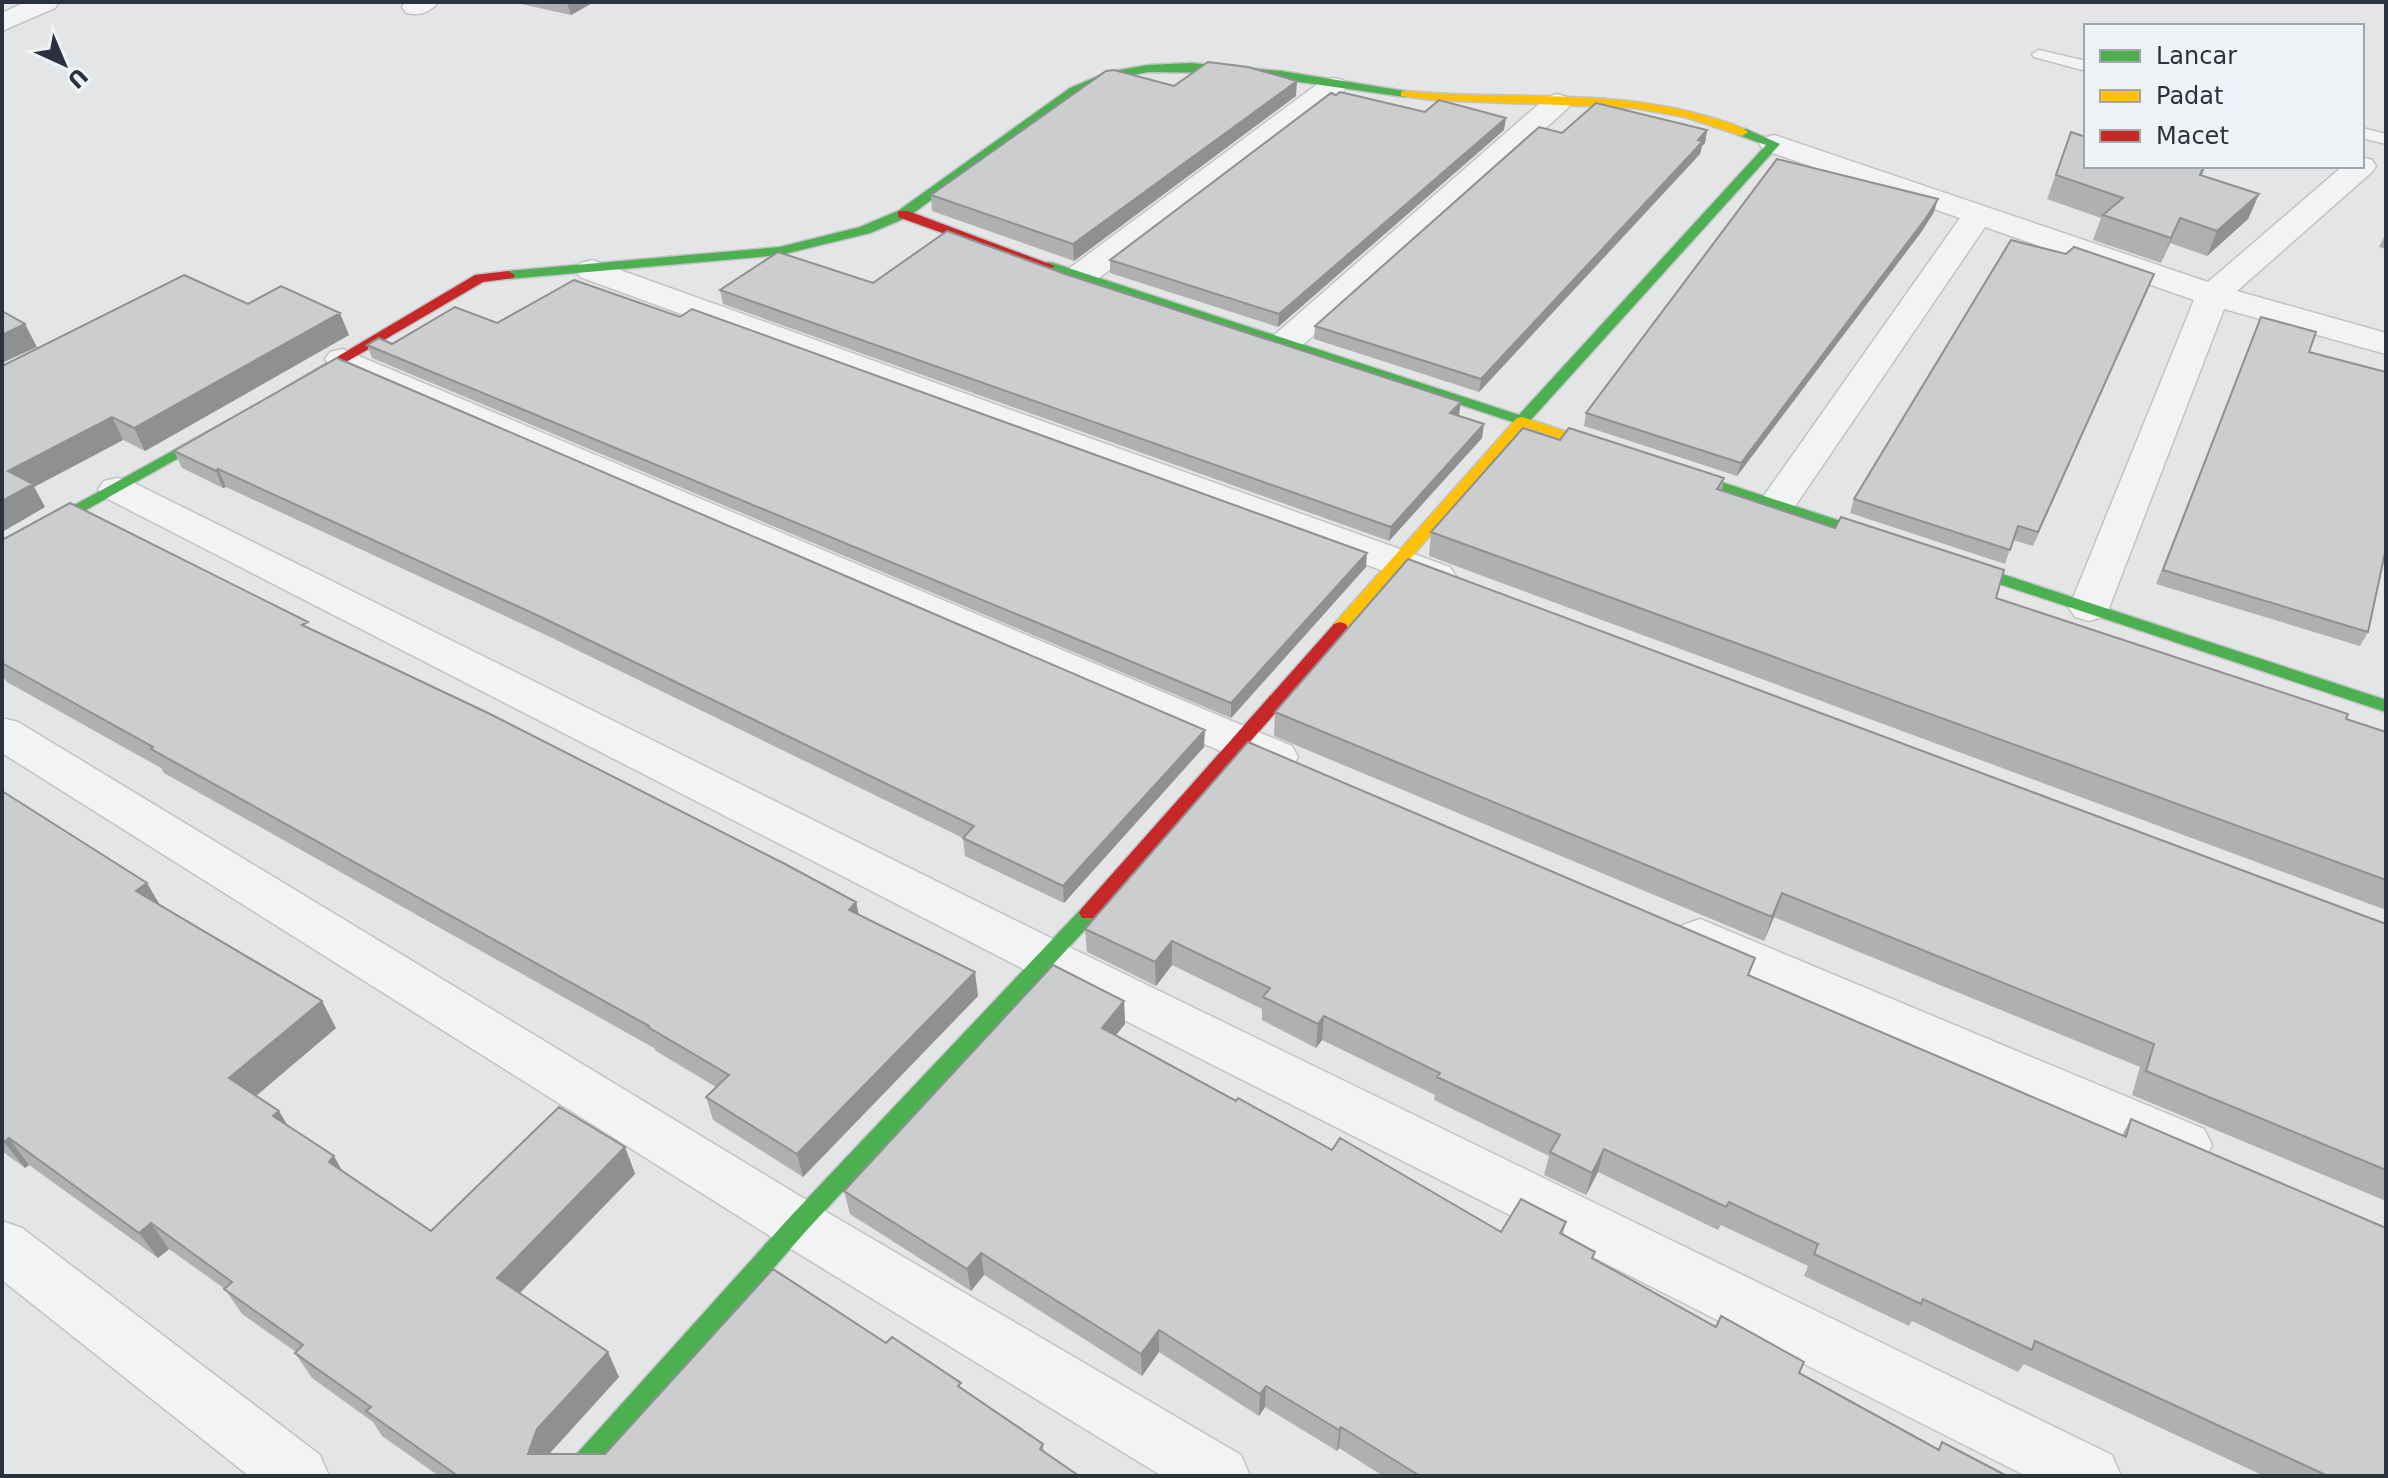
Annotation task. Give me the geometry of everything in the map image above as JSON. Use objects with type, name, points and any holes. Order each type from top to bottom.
[{"type":"street","points":[[2,23],[46,2]]},
{"type":"street","points":[[276,397],[480,278],[780,251],[865,230],[903,214],[1051,105],[1095,78],[1122,71],[1185,65],[1442,99],[1635,104],[1673,109],[2213,295],[2386,344]]},
{"type":"street","points":[[1079,277],[1333,86]]},
{"type":"street","points":[[1284,344],[1557,103]]},
{"type":"street","points":[[574,1476],[798,1224],[1048,959],[1522,421],[1774,144]]},
{"type":"street","points":[[2364,164],[2386,148]]},
{"type":"street","points":[[2089,608],[2213,295],[2360,168]]},
{"type":"street","points":[[903,214],[1079,277],[2386,706]]},
{"type":"street","points":[[1777,504],[1977,216]]},
{"type":"street","points":[[592,270],[1474,590]]},
{"type":"street","points":[[342,359],[1310,772]]},
{"type":"street","points":[[2,552],[249,413]]},
{"type":"street","points":[[117,489],[1048,959],[2090,1476]]},
{"type":"street","points":[[2,733],[798,1224],[1219,1476]]},
{"type":"street","points":[[1659,920],[2226,1162]]},
{"type":"street","points":[[10,1266],[298,1476]]},
{"type":"lane","points":[[2039,54],[2084,65]]},
{"type":"lane","points":[[2364,134],[2386,139]]},
{"type":"building","points":[[1208,62],[1248,67],[1297,81],[1073,244],[931,195],[1106,71],[1114,70],[1174,86]]},
{"type":"building","points":[[1340,92],[1425,112],[1439,100],[1506,118],[1279,314],[1110,260],[1331,93],[1336,95]]},
{"type":"building","points":[[1596,103],[1707,130],[1698,140],[1703,141],[1481,379],[1315,326],[1539,127],[1562,133]]},
{"type":"building","points":[[2071,132],[2084,136],[2084,168],[2203,168],[2200,175],[2259,194],[2217,231],[2180,218],[2171,238],[2103,215],[2123,198],[2056,175]]},
{"type":"building","points":[[1777,159],[1938,199],[1741,463],[1586,413]]},
{"type":"building","points":[[947,231],[1065,274],[1461,402],[1450,413],[1484,424],[1391,527],[720,290],[778,252],[873,283]]},
{"type":"building","points":[[2011,240],[2066,254],[2074,247],[2154,274],[2038,532],[2018,526],[2010,550],[1854,499]]},
{"type":"building","points":[[184,275],[248,304],[281,286],[340,313],[134,428],[112,417],[8,471],[33,484],[2,501],[2,366]]},
{"type":"building","points":[[574,280],[680,317],[692,309],[1367,553],[1231,703],[367,345],[379,338],[392,344],[455,307],[497,323]]},
{"type":"building","points":[[2,311],[25,324],[2,335]]},
{"type":"building","points":[[2261,317],[2316,332],[2309,352],[2386,372],[2386,548],[2368,632],[2163,570]]},
{"type":"building","points":[[337,358],[1205,730],[1063,886],[963,838],[974,826],[541,617],[174,451]]},
{"type":"building","points":[[1523,428],[1560,440],[1569,428],[1724,478],[1717,489],[1835,528],[1841,517],[2004,570],[1996,598],[2348,714],[2346,719],[2386,732],[2386,880],[1431,532]]},
{"type":"building","points":[[70,503],[308,622],[302,625],[488,713],[785,864],[856,902],[849,910],[975,972],[797,1154],[706,1097],[729,1075],[649,1026],[2,663],[2,540]]},
{"type":"building","points":[[1408,559],[2386,924],[2386,1170],[2146,1071],[2154,1044],[1782,893],[1772,917],[1275,712]]},
{"type":"building","points":[[1248,742],[1755,958],[1748,975],[2126,1137],[2131,1119],[2386,1228],[2386,1476],[2328,1476],[2035,1341],[2032,1350],[1923,1299],[1921,1304],[1814,1254],[1818,1244],[1729,1202],[1726,1207],[1604,1149],[1592,1173],[1550,1152],[1560,1135],[1437,1077],[1440,1073],[1324,1016],[1318,1024],[1263,997],[1270,988],[1172,941],[1155,962],[1085,929]]},
{"type":"building","points":[[2,791],[147,883],[136,891],[322,1001],[229,1078],[279,1111],[273,1116],[334,1156],[329,1162],[431,1231],[559,1107],[625,1147],[497,1278],[608,1352],[537,1429],[528,1454],[605,1454],[773,1269],[886,1343],[892,1337],[961,1383],[958,1386],[1043,1444],[1040,1449],[1079,1476],[458,1476],[366,1411],[371,1407],[295,1353],[303,1345],[224,1289],[232,1282],[151,1223],[139,1233],[9,1138],[4,1142],[2,1140]]},
{"type":"building","points":[[1053,965],[1124,1001],[1102,1028],[1236,1101],[1238,1098],[1332,1150],[1340,1138],[1501,1232],[1521,1199],[1566,1222],[1560,1233],[1595,1252],[1592,1258],[1716,1327],[1721,1316],[1804,1362],[1799,1373],[1939,1450],[1942,1442],[2007,1476],[1420,1476],[1341,1427],[1339,1430],[1266,1386],[1260,1394],[1159,1330],[1141,1354],[981,1253],[967,1269],[844,1191]]},
{"type":"traffic: fast","points":[[508,275],[780,251],[865,230],[903,214],[1074,90],[1108,76],[1148,69],[1236,69],[1405,94]]},
{"type":"traffic: fast","points":[[1048,266],[1522,421],[1774,144],[1742,132]]},
{"type":"traffic: fast","points":[[2,552],[227,425]]},
{"type":"traffic: fast","points":[[1636,459],[2386,706]]},
{"type":"traffic: fast","points":[[574,1476],[798,1224],[1089,913]]},
{"type":"traffic: slow","points":[[1405,94],[1462,99],[1634,104],[1662,108],[1742,132]]},
{"type":"traffic: slow","points":[[1340,628],[1522,421],[1636,459]]},
{"type":"traffic: jam","points":[[903,214],[1048,266]]},
{"type":"traffic: jam","points":[[290,389],[480,278],[508,275]]},
{"type":"traffic: jam","points":[[1089,913],[1340,628]]}]
